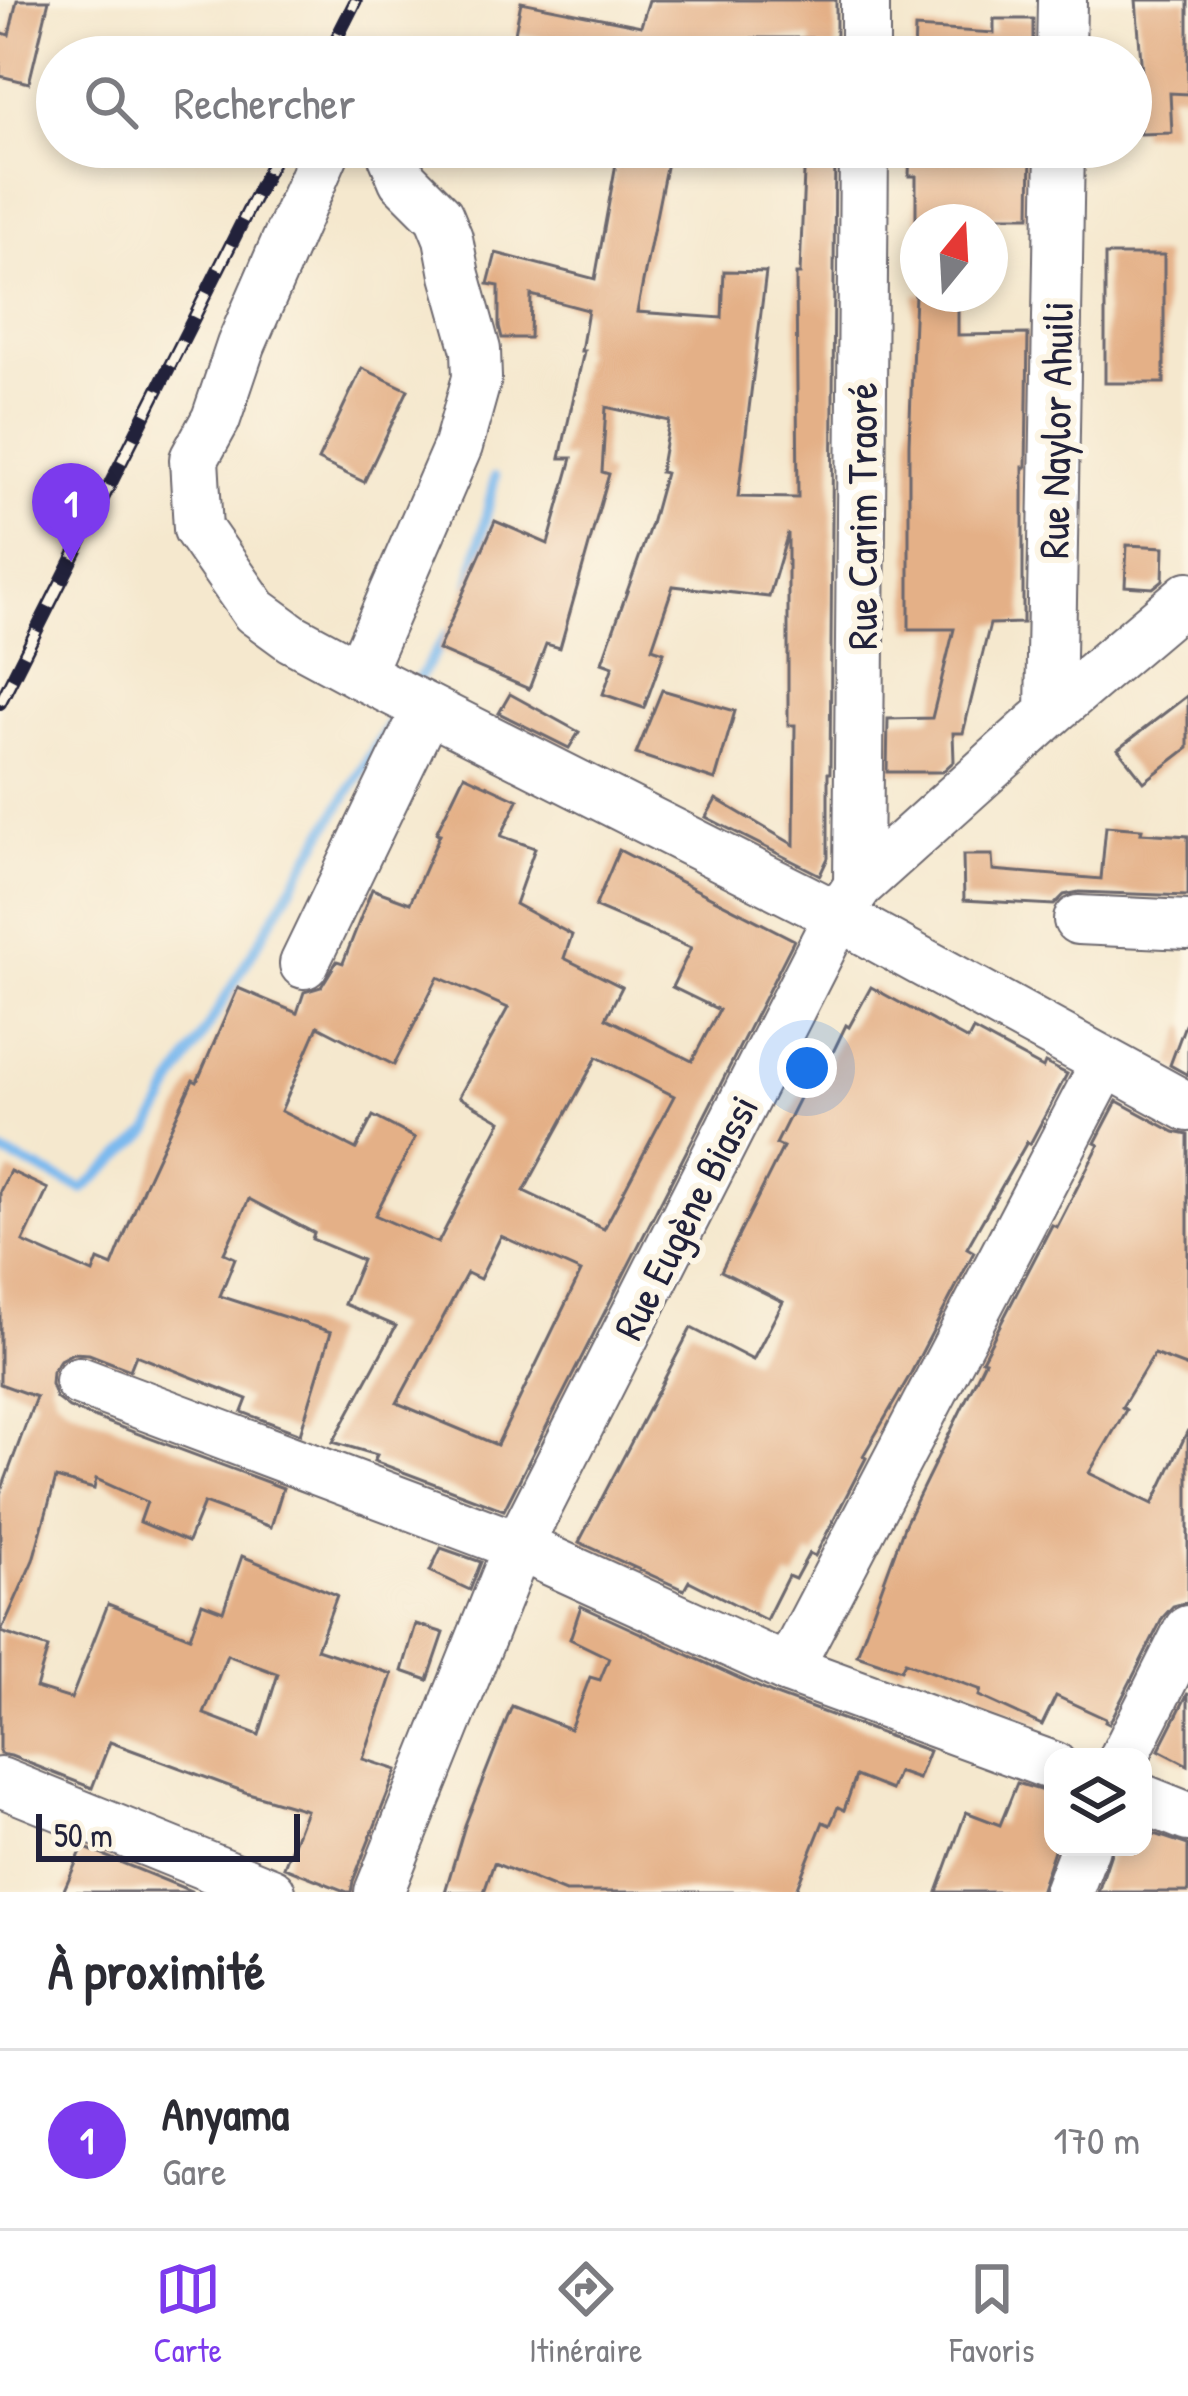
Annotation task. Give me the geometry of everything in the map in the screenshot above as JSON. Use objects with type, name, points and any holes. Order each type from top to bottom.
[{"type":"street","points":[[865,36],[866,0]]},
{"type":"street","points":[[1061,36],[1062,0]]},
{"type":"street","points":[[318,168],[241,345],[216,419],[194,459],[198,529],[255,611],[292,638],[427,709],[848,901],[1105,1064],[1188,1107]]},
{"type":"street","points":[[359,674],[458,446],[477,378],[476,350],[440,216],[398,168]]},
{"type":"street","name":"Rue Carim Traoré","points":[[848,901],[864,168]]},
{"type":"street","name":"Rue Naylor Ahuili","points":[[1050,712],[1060,168]]},
{"type":"street","name":"Rue Eugène Biassi","points":[[379,1892],[518,1546],[848,901],[1050,712],[1188,596]]},
{"type":"street","points":[[304,964],[427,709]]},
{"type":"street","points":[[1078,920],[1188,925]]},
{"type":"street","points":[[788,1669],[1105,1064]]},
{"type":"street","points":[[80,1381],[518,1546],[788,1669],[1044,1763]]},
{"type":"street","points":[[1129,1748],[1188,1630]]},
{"type":"street","points":[[0,1782],[272,1892]]},
{"type":"street","points":[[1152,1803],[1188,1817]]},
{"type":"street","points":[[1067,1892],[1081,1856]]},
{"type":"building","points":[[17,0],[49,0],[40,36],[36,36],[29,83],[0,76],[0,32],[9,35]]},
{"type":"building","points":[[649,0],[836,0],[836,36],[515,33],[521,2],[641,26]]},
{"type":"building","points":[[1136,0],[1188,0],[1188,94],[1170,93],[1172,133],[1152,134],[1152,36],[1139,36]]},
{"type":"building","points":[[994,19],[1033,19],[1033,36],[915,36],[915,28],[994,33]]},
{"type":"building","points":[[615,168],[666,168],[637,312],[722,318],[724,271],[766,272],[738,497],[798,498],[796,274],[800,274],[804,168],[835,168],[830,773],[828,858],[820,875],[706,817],[716,799],[794,845],[795,725],[788,725],[788,533],[769,597],[673,586],[652,648],[664,652],[644,708],[603,694],[613,666],[602,662],[651,524],[665,473],[660,472],[669,421],[606,407],[602,472],[609,474],[560,648],[546,644],[529,689],[438,650],[495,521],[548,544],[572,458],[560,458],[584,351],[588,310],[531,295],[530,338],[502,338],[499,286],[488,284],[496,253],[595,279]]},
{"type":"building","points":[[909,168],[1031,168],[1030,216],[1008,216],[1008,204],[916,204],[916,176],[909,176]]},
{"type":"building","points":[[1105,255],[1164,255],[1164,383],[1105,383]]},
{"type":"building","points":[[914,312],[958,312],[958,335],[1028,334],[1023,623],[990,624],[963,733],[953,733],[954,761],[942,772],[887,772],[888,719],[932,718],[954,629],[909,629]]},
{"type":"building","points":[[362,368],[408,390],[364,482],[318,460]]},
{"type":"building","points":[[1127,545],[1164,547],[1163,580],[1153,588],[1125,586]]},
{"type":"building","points":[[662,690],[735,711],[715,780],[636,754]]},
{"type":"building","points":[[510,694],[579,732],[569,748],[499,713]]},
{"type":"building","points":[[1188,695],[1188,748],[1144,782],[1118,749]]},
{"type":"building","points":[[464,775],[518,800],[501,836],[535,848],[515,904],[572,935],[564,958],[622,987],[606,1018],[692,1061],[719,1010],[672,987],[691,948],[595,907],[619,850],[794,940],[504,1510],[374,1461],[377,1455],[333,1442],[396,1326],[344,1304],[362,1260],[312,1239],[314,1233],[249,1199],[224,1253],[235,1258],[220,1296],[331,1332],[300,1434],[242,1412],[247,1399],[136,1355],[130,1370],[89,1354],[73,1353],[60,1360],[51,1384],[56,1398],[69,1408],[283,1488],[271,1527],[204,1503],[188,1542],[140,1522],[147,1502],[96,1479],[94,1489],[56,1478],[33,1560],[1,1632],[48,1648],[36,1688],[71,1699],[108,1604],[190,1637],[202,1603],[223,1611],[242,1556],[337,1595],[317,1649],[392,1674],[363,1759],[397,1770],[351,1892],[347,1892],[284,1867],[306,1810],[110,1742],[92,1788],[0,1754],[0,1494],[36,1397],[0,1384],[0,1191],[10,1171],[48,1189],[23,1242],[93,1273],[98,1260],[112,1266],[145,1184],[238,988],[297,1013],[304,992],[321,987],[337,961],[343,963],[372,889],[410,903],[440,834],[436,833]],"holes":[[[438,977],[508,1008],[459,1097],[501,1121],[438,1243],[375,1215],[415,1138],[373,1116],[356,1149],[281,1111],[318,1026],[394,1065]],[[597,1057],[674,1096],[604,1229],[524,1191]],[[501,1236],[581,1272],[497,1445],[397,1403],[467,1273],[480,1279]],[[227,1655],[278,1674],[259,1735],[204,1714]]]},
{"type":"building","points":[[1106,826],[1188,836],[1188,896],[1079,892],[1064,895],[1054,905],[964,900],[963,855],[992,855],[993,870],[1101,879]]},
{"type":"building","points":[[871,987],[968,1040],[973,1030],[1043,1068],[1045,1063],[1067,1074],[967,1248],[974,1252],[863,1456],[815,1556],[809,1553],[795,1579],[788,1576],[766,1620],[689,1581],[684,1590],[579,1542],[691,1328],[753,1360],[783,1302],[721,1271],[783,1147],[776,1144],[814,1068],[823,1073]]},
{"type":"building","points":[[1188,1026],[1188,1075],[1170,1065]]},
{"type":"building","points":[[1117,1101],[1188,1135],[1188,1367],[1154,1354],[1089,1473],[1153,1504],[1188,1430],[1188,1602],[1173,1606],[1163,1617],[1109,1724],[1056,1696],[1042,1725],[979,1696],[981,1690],[905,1662],[901,1670],[857,1655],[905,1524],[982,1360],[1052,1225],[1057,1227]]},
{"type":"building","points":[[441,1548],[481,1562],[470,1590],[430,1571]]},
{"type":"building","points":[[581,1606],[776,1695],[929,1751],[918,1779],[898,1772],[891,1790],[856,1776],[844,1810],[838,1807],[830,1825],[823,1822],[795,1892],[565,1892],[494,1863],[484,1892],[445,1892],[465,1825],[512,1706],[570,1729],[590,1677],[600,1680],[609,1658],[570,1639]]},
{"type":"building","points":[[416,1624],[444,1633],[428,1680],[402,1671]]},
{"type":"building","points":[[1188,1693],[1188,1765],[1159,1750]]},
{"type":"building","points":[[1017,1783],[1044,1791],[1044,1856],[1052,1856],[1040,1892],[937,1892],[966,1812],[1000,1825]]},
{"type":"building","points":[[1152,1833],[1188,1845],[1188,1892],[1098,1892],[1110,1856],[1152,1856]]},
{"type":"building","points":[[83,1847],[191,1891],[191,1892],[63,1892]]},
{"type":"waterway","points":[[470,585],[495,477]]},
{"type":"waterway","points":[[412,689],[447,634]]},
{"type":"waterway","points":[[0,1152],[83,1189],[149,1132],[398,709]]},
{"type":"railway","points":[[338,36],[356,0]]},
{"type":"railway","points":[[0,703],[269,168]]},
{"type":"place","name":"Anyama","points":[[71,562]]}]
